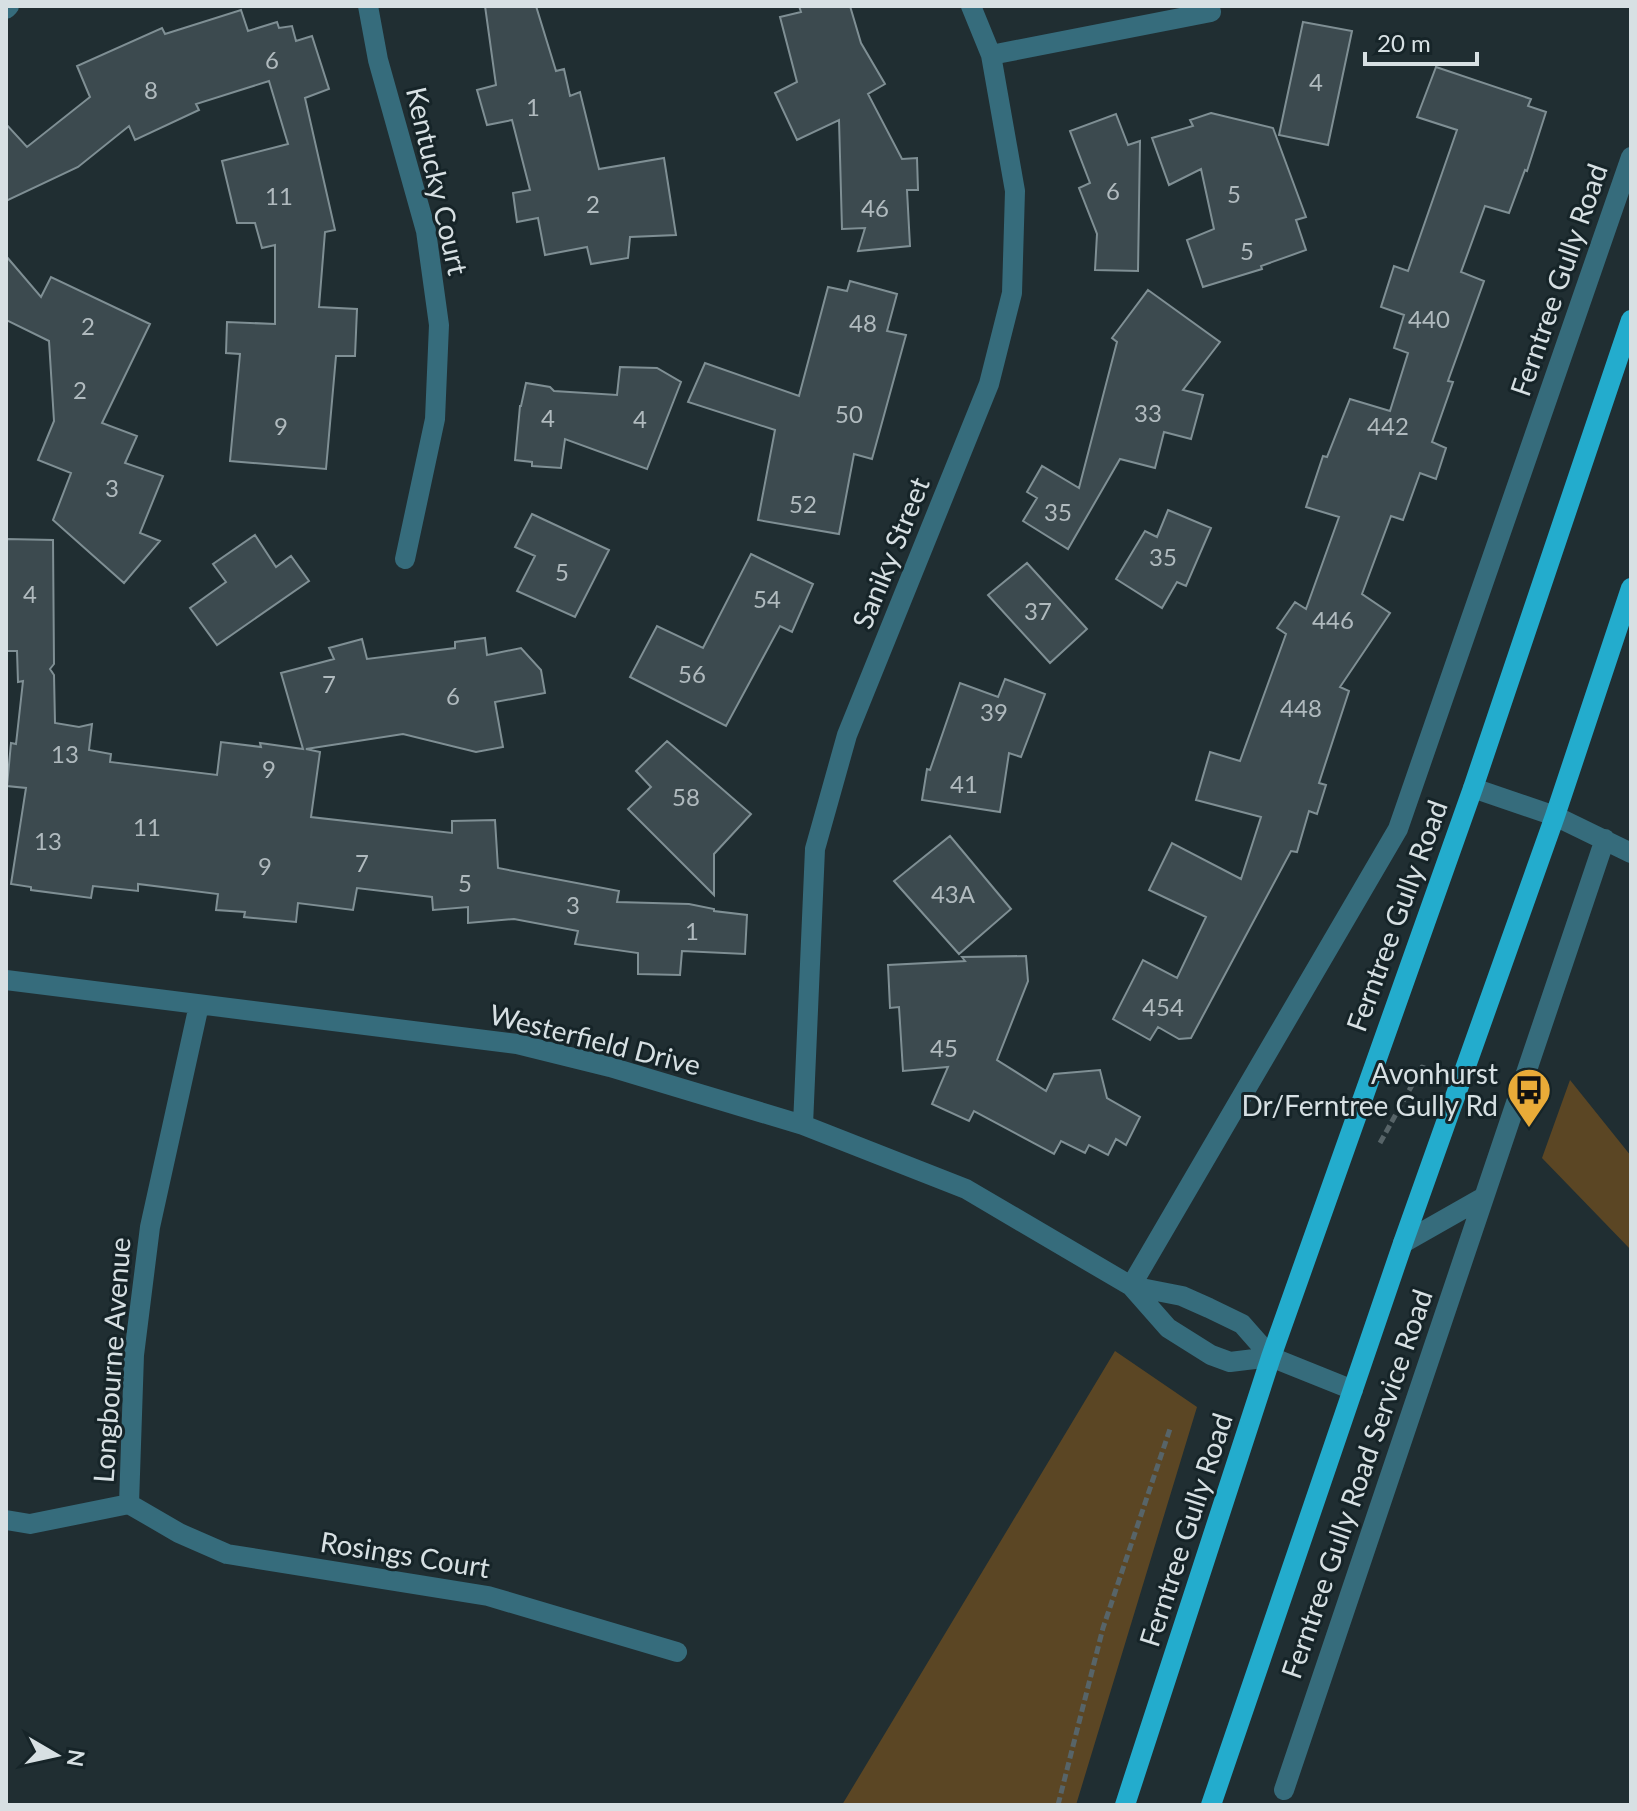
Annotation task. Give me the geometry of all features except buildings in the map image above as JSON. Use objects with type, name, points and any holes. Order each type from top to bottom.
[{"type":"main road","name":"Ferntree Gully Road","points":[[1125,1805],[1271,1357],[1473,788],[1631,320]]},
{"type":"main road","points":[[1211,1805],[1403,1243],[1555,816],[1631,588]]},
{"type":"street","name":"Kentucky Court","points":[[368,6],[378,60],[426,231],[439,325],[435,419],[405,559]]},
{"type":"street","name":"Saniky Street","points":[[803,1125],[815,849],[847,735],[989,384],[1012,293],[1015,191],[991,55],[971,6]]},
{"type":"street","points":[[991,55],[1211,12]]},
{"type":"street","name":"Ferntree Gully Road","points":[[1131,1286],[1398,829],[1631,157]]},
{"type":"street","points":[[1473,788],[1555,816],[1631,853]]},
{"type":"street","name":"Ferntree Gully Road Service Road","points":[[1284,1790],[1605,839]]},
{"type":"street","name":"Westerfield Drive","points":[[6,980],[517,1044],[610,1067],[803,1125],[966,1189],[1131,1286],[1168,1328],[1211,1355],[1230,1362],[1271,1357]]},
{"type":"street","name":"Longbourne Avenue","points":[[6,1520],[30,1524],[129,1504],[134,1355],[150,1227],[199,1005]]},
{"type":"street","points":[[1403,1243],[1484,1197]]},
{"type":"street","name":"Westerfield Drive","points":[[1131,1286],[1182,1296],[1242,1324],[1271,1357],[1353,1390]]},
{"type":"street","name":"Rosings Court","points":[[129,1504],[179,1533],[227,1554],[488,1596],[677,1652]]},
{"type":"path","points":[[1371,1140],[1380,1143],[1422,1067],[1433,1071]]},
{"type":"path","points":[[1058,1805],[1103,1628],[1171,1426]]},
{"type":"shaded area","points":[[1570,1080],[1631,1156],[1631,1250],[1542,1158]]},
{"type":"shaded area","points":[[1115,1351],[1197,1407],[1076,1805],[842,1805]]},
{"type":"place","name":"Avonhurst Dr/Ferntree Gully Rd","points":[[1529,1129]]}]
